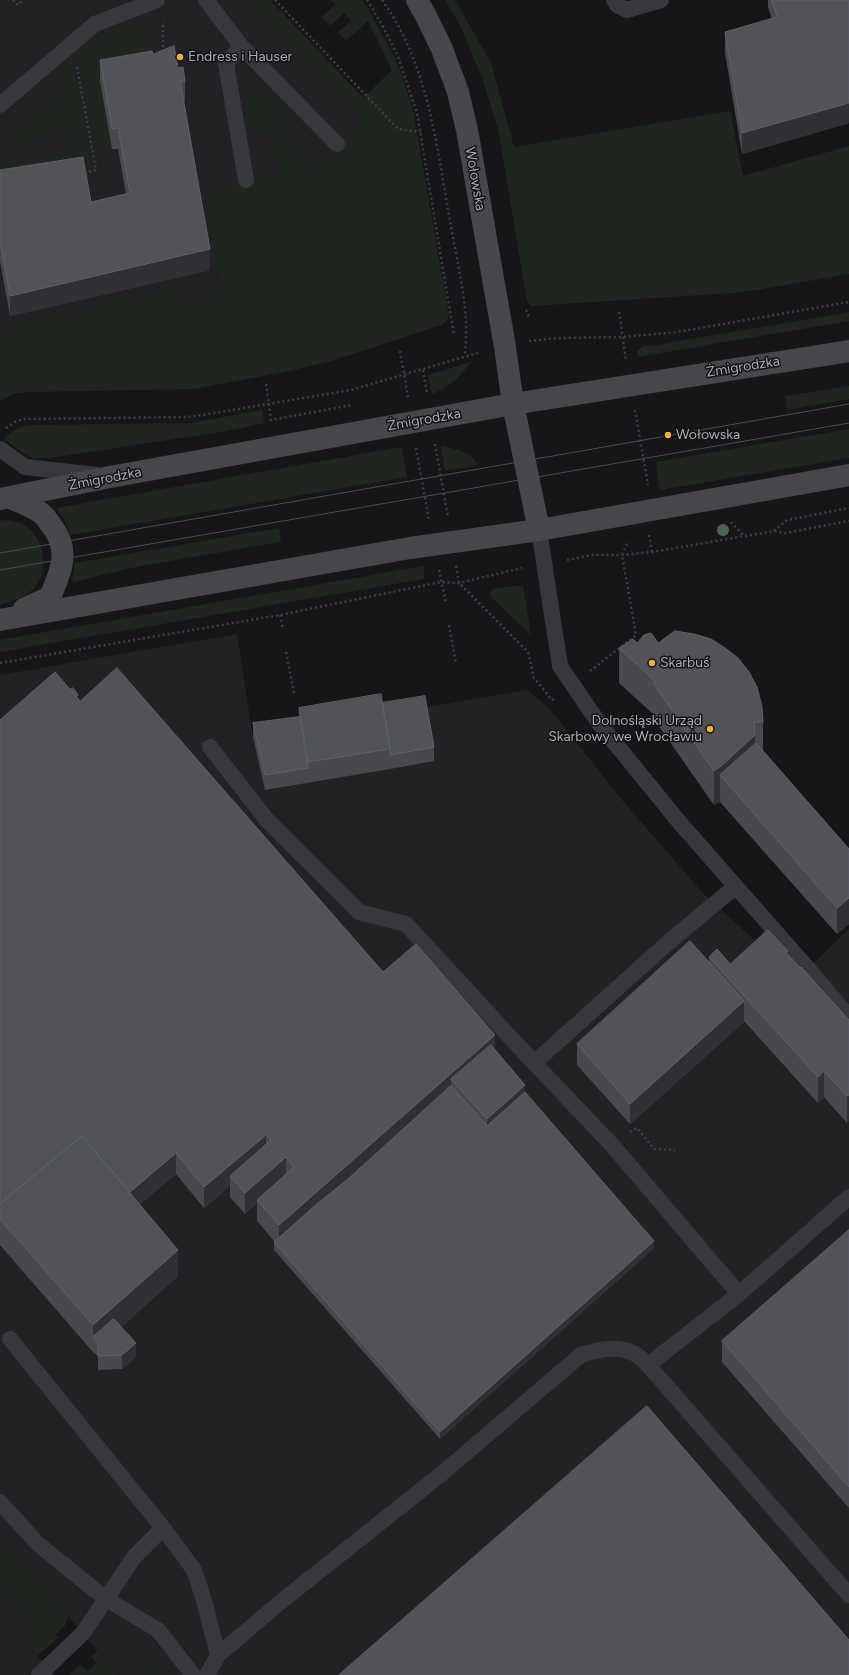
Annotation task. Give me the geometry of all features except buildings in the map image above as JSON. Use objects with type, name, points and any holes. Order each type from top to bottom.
[{"type":"main road","name":"Wołowska","points":[[417,0],[442,49],[458,92],[467,130],[505,347],[513,404],[539,530]]},
{"type":"main road","name":"Żmigrodzka","points":[[6,498],[110,477],[421,420],[849,351]]},
{"type":"main road","points":[[1,620],[443,544],[539,530],[849,475]]},
{"type":"main road","points":[[1,620],[50,597],[61,571],[63,560],[61,542],[56,532],[42,514],[6,498]]},
{"type":"lane","points":[[0,105],[95,24],[157,0]]},
{"type":"lane","points":[[206,0],[241,46],[337,144]]},
{"type":"lane","points":[[614,0],[617,5],[627,10],[661,0]]},
{"type":"lane","points":[[241,46],[226,64],[246,180]]},
{"type":"lane","points":[[0,449],[25,467],[110,477]]},
{"type":"lane","points":[[539,530],[560,666],[601,726],[680,823],[849,1017]]},
{"type":"lane","points":[[210,747],[267,820],[359,912],[406,924],[612,1145],[739,1294]]},
{"type":"lane","points":[[534,1063],[671,940],[735,887]]},
{"type":"lane","points":[[648,1365],[739,1294],[849,1197]]},
{"type":"lane","points":[[10,1339],[163,1528],[194,1570],[203,1597],[218,1655]]},
{"type":"lane","points":[[207,1675],[218,1655],[283,1600],[440,1475],[581,1355],[600,1349],[619,1349],[634,1353],[648,1365],[849,1595]]},
{"type":"lane","points":[[0,1502],[38,1544],[106,1598],[158,1630],[193,1675]]},
{"type":"lane","points":[[39,1675],[83,1633],[134,1557],[163,1528]]},
{"type":"path","points":[[13,0],[18,5],[23,0]]},
{"type":"path","points":[[276,0],[398,128],[421,132]]},
{"type":"path","points":[[367,0],[382,23],[397,54],[417,113],[454,335]]},
{"type":"path","points":[[382,0],[394,16],[410,51],[424,90],[432,122],[466,312],[465,356]]},
{"type":"path","points":[[163,54],[161,40],[163,25],[167,20]]},
{"type":"path","points":[[73,43],[96,170],[74,174]]},
{"type":"path","points":[[5,429],[22,419],[188,417],[351,390],[405,376],[465,356],[534,340],[622,337],[677,332],[849,302]]},
{"type":"path","points":[[400,351],[408,395],[421,420],[443,544],[441,582],[446,603]]},
{"type":"path","points":[[424,370],[421,420],[443,544],[459,583],[528,652],[534,678],[552,700],[559,695]]},
{"type":"path","points":[[266,384],[271,420],[354,405]]},
{"type":"path","points":[[400,397],[408,395]]},
{"type":"path","points":[[774,531],[787,520],[849,508]]},
{"type":"path","points":[[731,522],[744,536]]},
{"type":"path","points":[[566,560],[592,555],[622,555],[652,552],[774,531],[785,533],[849,522]]},
{"type":"path","points":[[642,534],[649,533],[652,552]]},
{"type":"path","points":[[588,672],[636,635],[622,555],[629,536]]},
{"type":"path","points":[[0,663],[280,615],[441,582],[459,583],[516,569]]},
{"type":"path","points":[[280,615],[282,629]]},
{"type":"path","points":[[449,625],[456,664]]},
{"type":"path","points":[[286,652],[294,692]]},
{"type":"path","points":[[626,1133],[637,1128],[654,1149],[675,1150]]},
{"type":"shaded area","points":[[0,0],[270,0],[413,150],[205,199],[220,290],[39,331],[0,338]]},
{"type":"shaded area","points":[[247,0],[270,0],[363,98],[392,70],[368,21],[346,41],[338,32],[351,21],[344,13],[330,26],[322,17],[335,5],[331,0],[363,0],[392,52],[402,75],[413,110],[449,315],[446,321],[438,326],[328,362],[194,389],[31,392],[16,393],[0,401],[0,328],[176,287],[179,299],[220,290],[205,199],[215,188],[281,175],[272,131],[252,132],[248,111],[247,94],[249,88],[253,84],[260,84],[289,113],[276,128],[315,169],[365,120]]},
{"type":"shaded area","points":[[445,0],[455,0],[491,63],[514,147],[730,111],[743,176],[849,146],[849,274],[732,293],[531,306],[527,301],[499,133],[483,80],[459,23]]},
{"type":"shaded area","points":[[142,19],[152,71],[100,81],[112,149],[96,155],[78,52],[98,37]]},
{"type":"shaded area","points":[[72,56],[92,166],[0,182],[1,164],[8,163],[9,165],[75,153],[72,134],[0,148],[0,123],[3,121],[6,139],[17,137],[16,130],[27,128],[25,119],[38,117],[38,110],[49,108],[47,100],[66,97],[59,68]]},
{"type":"shaded area","points":[[849,312],[849,321],[637,357],[637,351],[643,346],[657,345]]},
{"type":"shaded area","points":[[471,362],[454,381],[445,388],[432,394],[428,375]]},
{"type":"shaded area","points":[[849,386],[849,399],[787,410],[785,396]]},
{"type":"shaded area","points":[[262,410],[264,423],[227,431],[50,458],[33,458],[18,450],[4,438],[18,428],[28,425],[191,423]]},
{"type":"shaded area","points":[[849,429],[849,458],[660,490],[656,462]]},
{"type":"shaded area","points":[[441,446],[462,451],[475,460],[478,465],[445,471]]},
{"type":"shaded area","points":[[402,447],[407,477],[70,535],[64,519],[56,508]]},
{"type":"shaded area","points":[[5,520],[17,522],[27,528],[35,536],[41,546],[43,570],[39,581],[28,594],[0,605],[0,521]]},
{"type":"shaded area","points":[[279,528],[281,542],[140,566],[73,582],[72,580],[75,563]]},
{"type":"shaded area","points":[[424,566],[423,579],[0,652],[0,640]]},
{"type":"shaded area","points":[[523,585],[531,635],[491,597],[491,591],[493,589]]},
{"type":"shaded area","points":[[237,634],[253,737],[527,690],[549,708],[622,800],[702,892],[798,978],[849,929],[849,1675],[160,1675],[155,1667],[134,1675],[118,1675],[0,1535],[0,675]]},
{"type":"shaded area","points":[[0,1535],[68,1615],[65,1626],[55,1635],[58,1638],[37,1656],[27,1644],[39,1632],[0,1587]]},
{"type":"shaded area","points":[[0,1587],[39,1632],[27,1644],[54,1675],[0,1675]]},
{"type":"shaded area","points":[[98,1651],[118,1675],[69,1675],[80,1665],[87,1671],[96,1664],[91,1656]]},
{"type":"shaded area","points":[[150,1666],[155,1667],[160,1675],[134,1675]]},
{"type":"tram line","points":[[0,553],[849,404]]},
{"type":"tram line","points":[[0,570],[849,423]]},
{"type":"place","name":"Endress i Hauser","points":[[180,57]]},
{"type":"place","name":"Wołowska","points":[[668,435]]},
{"type":"place","name":"Skarbuś","points":[[652,663]]},
{"type":"place","name":"Dolnośląski Urząd Skarbowy we Wrocławiu","points":[[710,729]]}]
